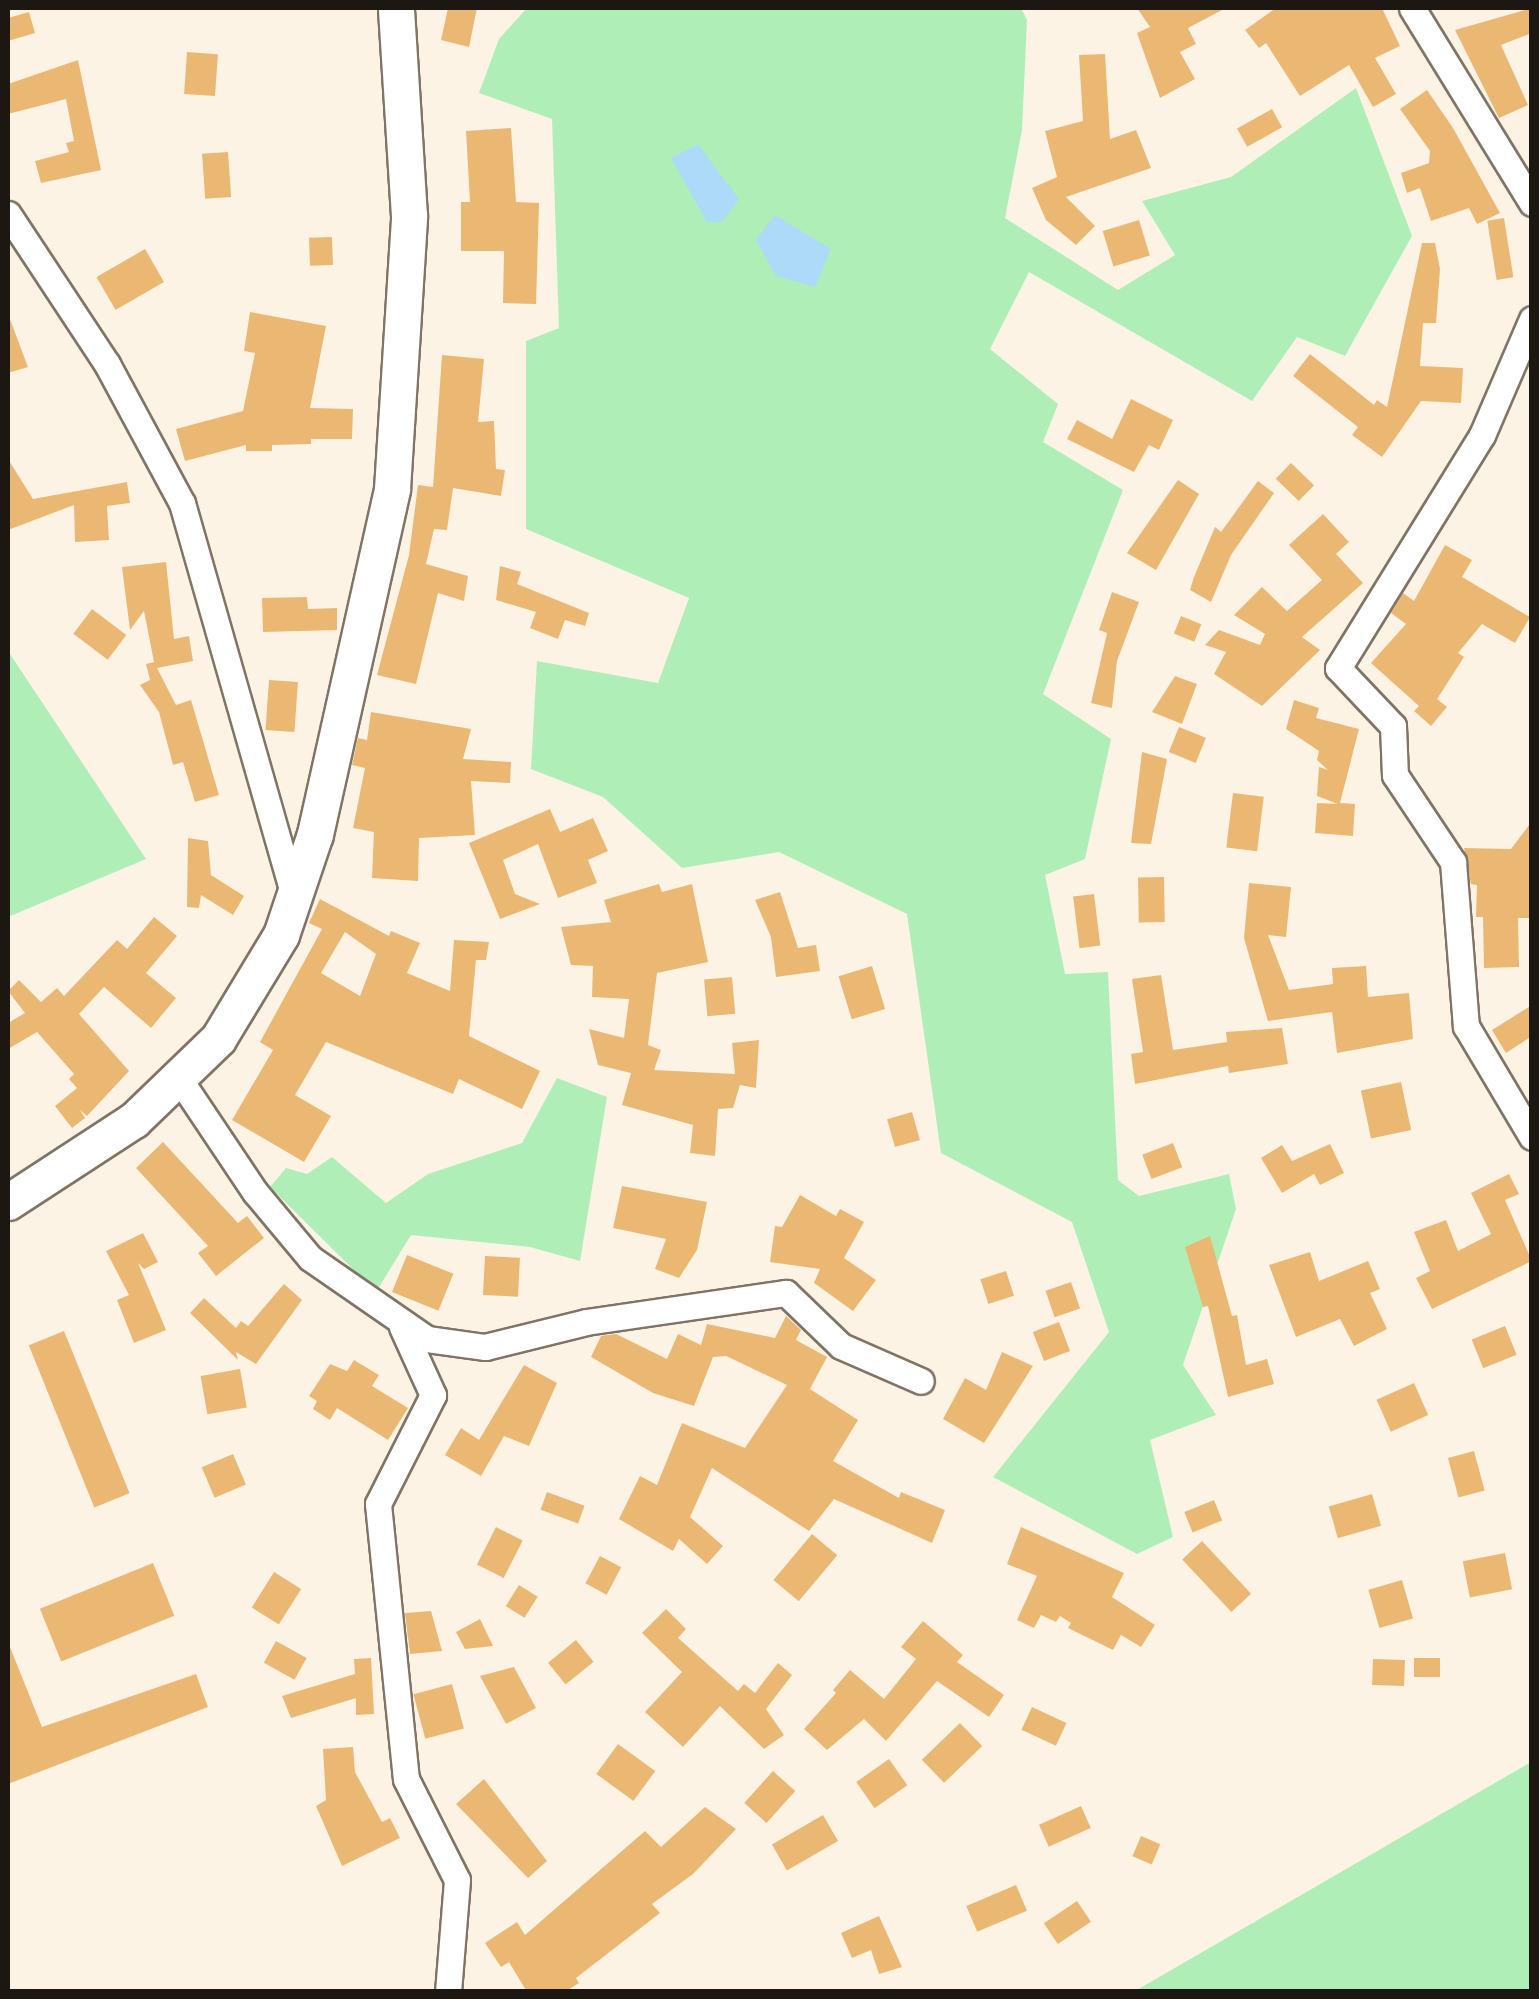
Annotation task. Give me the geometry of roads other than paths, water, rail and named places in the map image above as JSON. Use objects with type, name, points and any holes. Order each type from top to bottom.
[{"type":"main road","points":[[8,1202],[87,1156],[180,1080],[248,993],[294,896],[336,755],[392,489],[409,216],[396,8]]},
{"type":"street","points":[[1412,8],[1532,203]]},
{"type":"street","points":[[8,214],[107,364],[182,503],[294,896]]},
{"type":"street","points":[[1532,319],[1482,435],[1338,668],[1393,726],[1395,775],[1453,862],[1466,1026],[1532,1137]]},
{"type":"street","points":[[180,1080],[310,1258],[402,1327],[454,1345],[484,1347],[586,1322],[786,1293],[841,1346],[922,1381]]},
{"type":"street","points":[[402,1327],[433,1396],[378,1504],[406,1780],[457,1880],[448,1992]]},
{"type":"water","points":[[698,144],[739,199],[722,222],[707,222],[671,158]]},
{"type":"water","points":[[775,215],[831,249],[815,287],[776,276],[756,240]]}]
